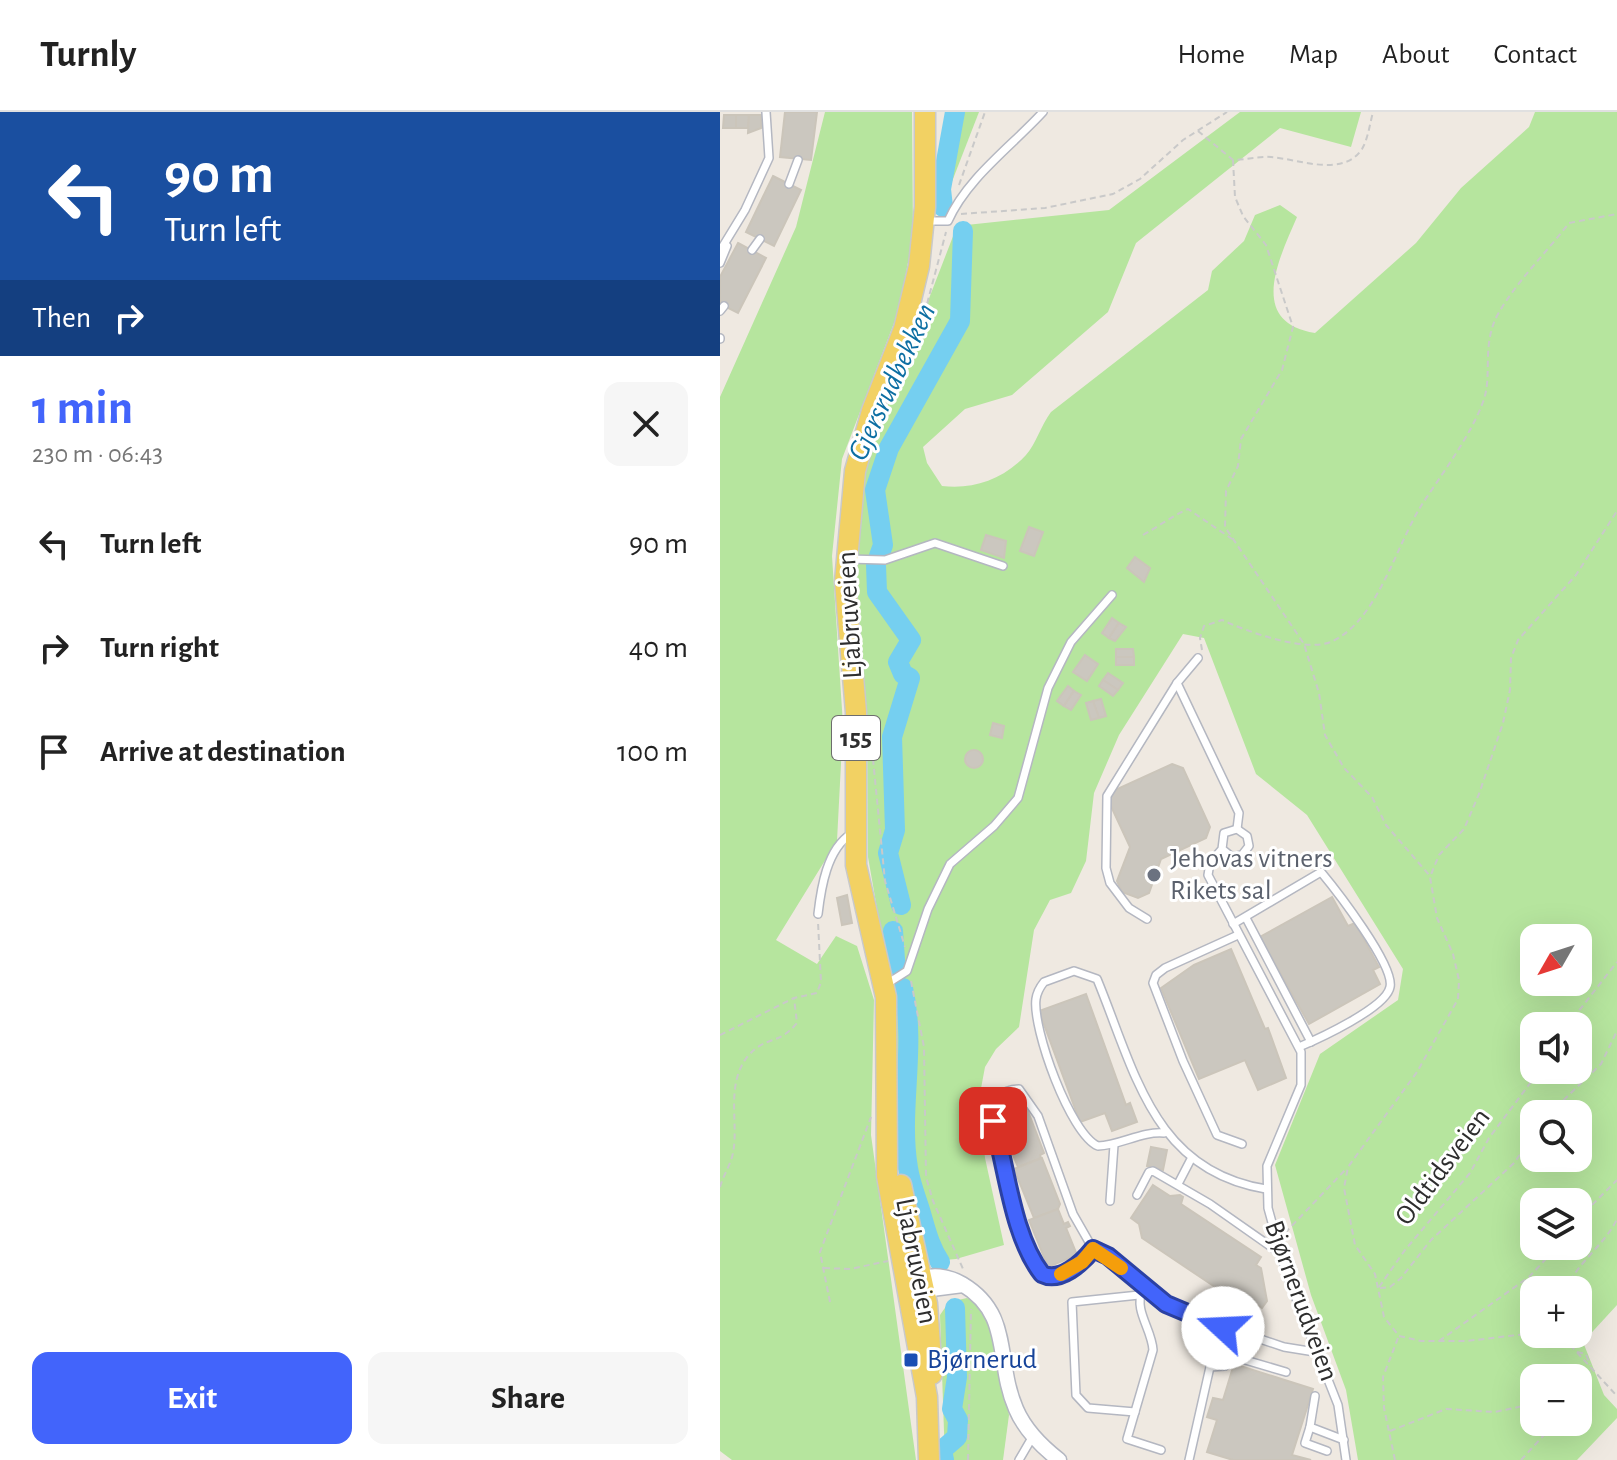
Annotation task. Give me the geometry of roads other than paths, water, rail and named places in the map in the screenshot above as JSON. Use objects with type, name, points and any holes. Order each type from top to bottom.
[{"type":"main road","name":"Ljabruveien","points":[[916,1286],[901,1262],[888,1186],[889,1029],[884,985],[861,892],[855,832],[856,712],[845,603],[845,559],[855,471],[872,411],[908,314],[924,221],[925,112]]},
{"type":"main road","name":"Ljabruveien","points":[[888,1115],[916,1286],[927,1397],[929,1460]]},
{"type":"street","points":[[916,1286],[965,1286],[977,1293],[994,1314],[1007,1384],[1018,1414],[1033,1436],[1059,1460]]},
{"type":"lane","points":[[720,263],[769,158],[771,144],[766,112]]},
{"type":"lane","points":[[924,221],[952,213],[1043,112]]},
{"type":"lane","points":[[789,184],[798,160]]},
{"type":"lane","points":[[752,250],[760,239]]},
{"type":"lane","points":[[720,251],[729,240]]},
{"type":"lane","points":[[845,559],[885,560],[935,543],[1003,566]]},
{"type":"lane","points":[[884,985],[904,976],[909,967],[944,873],[1018,798],[1048,688],[1071,642],[1112,595]]},
{"type":"lane","points":[[1147,919],[1122,901],[1110,883],[1106,868],[1106,803],[1112,786],[1177,683],[1198,658]]},
{"type":"lane","points":[[1177,683],[1236,805],[1240,818],[1237,829]]},
{"type":"lane","points":[[1237,829],[1249,839],[1245,853],[1232,857],[1222,849],[1224,833],[1237,829]]},
{"type":"lane","points":[[818,914],[825,877],[838,845],[855,832]]},
{"type":"lane","name":"Bjørnerudveien","points":[[1222,849],[1210,863],[1208,875],[1299,1047],[1301,1085],[1273,1146],[1266,1189],[1280,1253],[1315,1352],[1338,1405],[1346,1460]]},
{"type":"lane","points":[[1233,924],[1321,872],[1357,919],[1384,965],[1391,985],[1388,992],[1358,1017],[1299,1047]]},
{"type":"lane","points":[[1246,918],[1311,1042]]},
{"type":"lane","points":[[1238,935],[1165,968],[1156,975],[1153,983],[1183,1061],[1217,1135],[1242,1144]]},
{"type":"lane","points":[[1164,1133],[1153,1132],[1114,1145],[1098,1146],[1081,1132],[1048,1056],[1035,1001],[1044,982],[1059,975],[1087,973],[1097,979],[1164,1133],[1191,1159],[1244,1185],[1266,1189]]},
{"type":"lane","points":[[1093,1249],[1082,1262],[1056,1276],[1042,1274],[1036,1266],[1015,1215],[990,1113],[996,1097],[1004,1092],[1019,1089],[1026,1095],[1038,1116],[1073,1214],[1093,1249],[1108,1256],[1142,1292],[1180,1312],[1223,1328],[1315,1352]]},
{"type":"lane","points":[[1110,1201],[1114,1145]]},
{"type":"lane","points":[[1178,1184],[1191,1159]]},
{"type":"lane","points":[[1137,1195],[1151,1171],[1178,1184],[1280,1253]]},
{"type":"lane","points":[[1135,1412],[1088,1408],[1076,1395],[1072,1302],[1142,1292]]},
{"type":"lane","points":[[1142,1292],[1153,1350],[1127,1439],[1161,1450]]},
{"type":"lane","points":[[1189,1460],[1210,1367],[1223,1328]]},
{"type":"lane","points":[[1210,1367],[1224,1367],[1235,1357],[1286,1372]]},
{"type":"lane","points":[[1315,1396],[1305,1443],[1327,1451]]},
{"type":"lane","points":[[1310,1427],[1344,1440]]},
{"type":"lane","points":[[1019,1460],[1033,1436]]},
{"type":"waterway","name":"Gjersrudbekken","points":[[943,207],[941,189],[955,112]]},
{"type":"waterway","name":"Gjersrudbekken","points":[[879,556],[883,545],[875,490],[889,448],[960,321],[963,231]]},
{"type":"waterway","name":"Gjersrudbekken","points":[[876,565],[877,592],[911,640],[898,662],[903,674],[910,678],[892,737],[895,830],[888,853],[901,905]]},
{"type":"waterway","name":"Gjersrudbekken","points":[[893,931],[896,974]]},
{"type":"waterway","name":"Gjersrudbekken","points":[[903,988],[908,1033],[905,1146],[912,1184],[928,1237],[940,1262]]},
{"type":"waterway","name":"Gjersrudbekken","points":[[944,1460],[942,1450],[957,1437],[958,1420],[952,1409],[957,1377],[955,1308]]},
{"type":"place","name":"Jehovas vitners Rikets sal","points":[[1154,875]]},
{"type":"place","name":"Bjørnerud","points":[[911,1360]]}]
